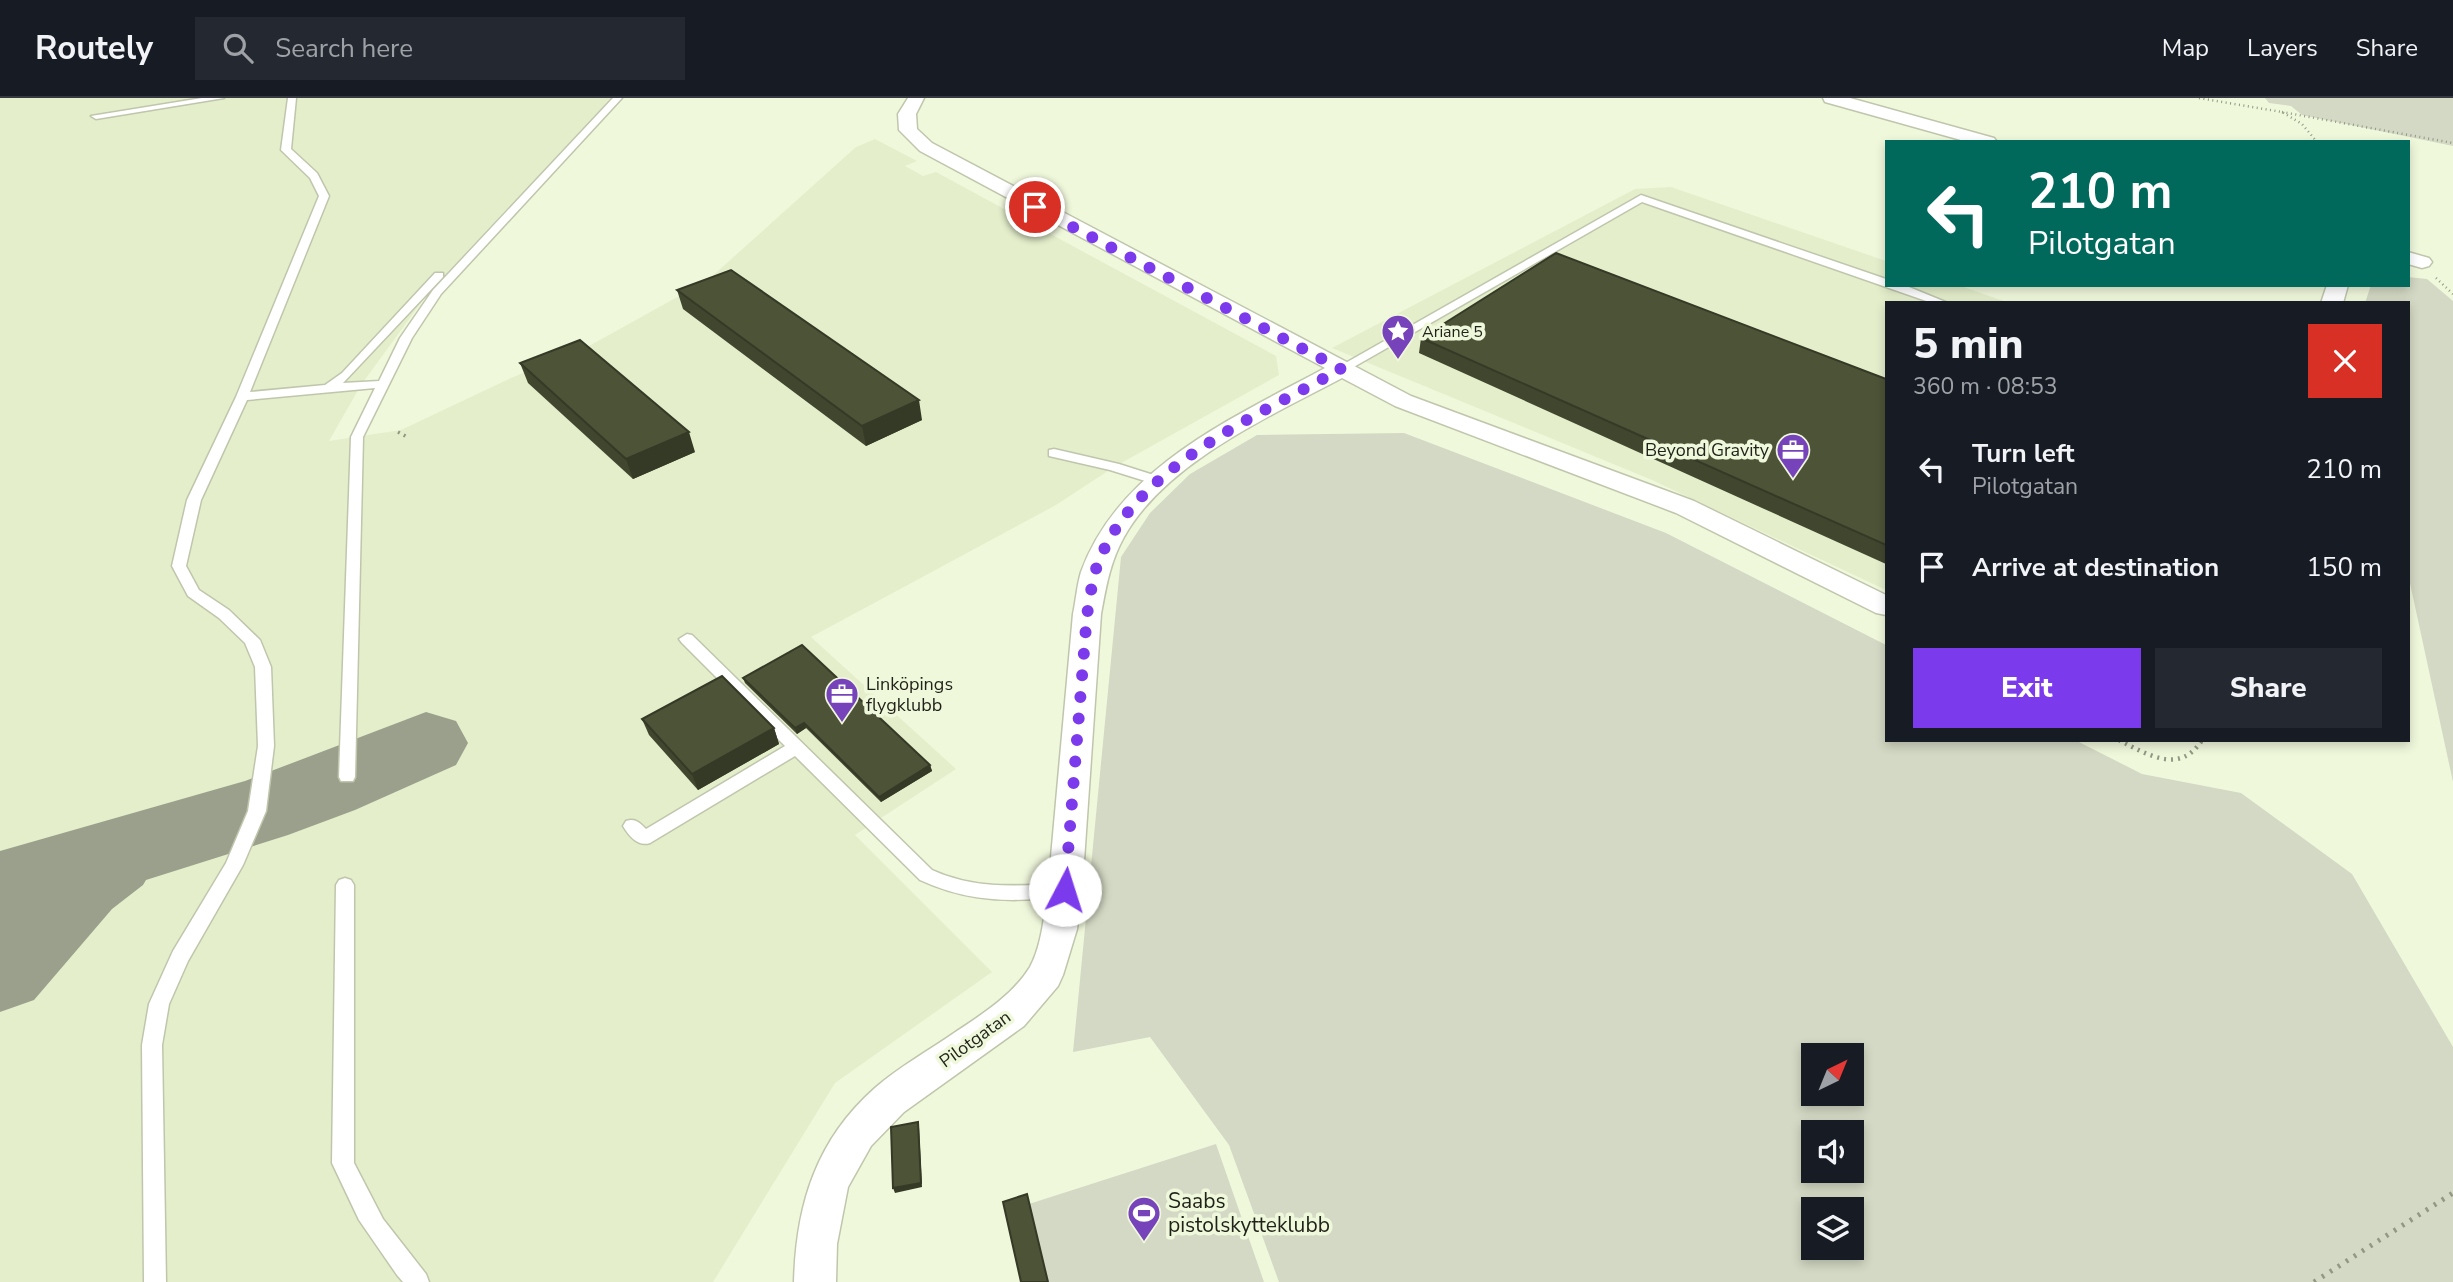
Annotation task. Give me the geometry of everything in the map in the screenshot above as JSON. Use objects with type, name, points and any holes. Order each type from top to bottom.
[{"type":"street","points":[[916,98],[907,114],[908,131],[926,147],[1341,369],[1454,422],[1685,507],[1885,606]]},
{"type":"street","points":[[1831,98],[1981,140]]},
{"type":"street","name":"Pilotgatan","points":[[814,1282],[816,1244],[829,1182],[857,1133],[890,1099],[1011,1015],[1045,975],[1060,929],[1065,890],[1087,614],[1095,572],[1128,513],[1183,459],[1341,369]]},
{"type":"lane","points":[[96,116],[220,98]]},
{"type":"lane","points":[[155,1282],[152,1045],[159,1004],[180,957],[234,865],[257,811],[266,746],[263,667],[252,640],[224,614],[193,593],[179,566],[194,500],[242,397],[324,196],[315,174],[286,150],[284,138],[290,123],[292,98]]},
{"type":"lane","points":[[328,388],[346,376],[574,132],[601,98]]},
{"type":"lane","points":[[347,777],[357,437],[406,338],[437,292],[618,98]]},
{"type":"lane","points":[[1341,369],[1641,198],[1885,283]]},
{"type":"lane","points":[[1899,287],[1937,301]]},
{"type":"lane","points":[[242,397],[382,384]]},
{"type":"lane","points":[[1054,453],[1158,481]]},
{"type":"lane","points":[[687,639],[926,875],[949,887],[986,895],[1065,890]]},
{"type":"lane","points":[[632,826],[644,838],[796,747]]},
{"type":"lane","points":[[345,885],[343,1163],[359,1204],[381,1239],[418,1282]]},
{"type":"path","points":[[2199,98],[2453,143]]},
{"type":"path","points":[[2281,111],[2302,124],[2315,140]]},
{"type":"path","points":[[398,432],[409,438]]},
{"type":"path","points":[[2123,742],[2160,759],[2176,761],[2198,749],[2201,742]]},
{"type":"path","points":[[2314,1282],[2453,1193]]},
{"type":"shaded area","points":[[0,98],[611,98],[429,292],[361,385],[329,441],[401,430],[511,378],[589,346],[708,280],[856,147],[875,139],[917,161],[905,166],[923,176],[936,172],[1276,356],[1279,375],[1114,467],[1056,505],[811,637],[956,769],[855,835],[992,972],[835,1083],[713,1282],[0,1282]]},
{"type":"shaded area","points":[[2265,98],[2453,98],[2453,146],[2302,115],[2291,106],[2269,103]]},
{"type":"shaded area","points":[[1671,187],[1885,261],[1885,287],[1964,287],[2003,301],[1885,301],[1885,590],[1652,480],[1332,348],[1635,189]]},
{"type":"shaded area","points":[[2410,277],[2427,279],[2453,301],[2453,782],[2410,583],[2410,301],[2366,301],[2370,287],[2410,287]]},
{"type":"shaded area","points":[[1404,433],[1666,533],[1885,644],[1885,742],[2079,742],[2142,774],[2241,793],[2352,874],[2453,1047],[2453,1282],[1279,1282],[1229,1145],[1150,1037],[1073,1052],[1121,557],[1150,513],[1190,474],[1257,435]]},
{"type":"shaded area","name":"Saabs pistolskytteklubb","points":[[1216,1144],[1264,1282],[1048,1282],[1029,1204]]},
{"type":"building","name":"Beyond Gravity","points":[[1556,253],[1885,379],[1885,545],[1421,338]]},
{"type":"building","points":[[731,270],[919,400],[862,426],[677,290]]},
{"type":"building","points":[[580,340],[689,432],[626,459],[520,363]]},
{"type":"building","name":"Linköpings flygklubb","points":[[802,645],[930,765],[879,797],[804,723],[795,728],[743,678]]},
{"type":"building","points":[[722,676],[774,728],[692,774],[642,719]]},
{"type":"building","points":[[918,1122],[921,1183],[893,1188],[891,1127]]},
{"type":"building","points":[[1027,1194],[1048,1282],[1021,1282],[1003,1202]]},
{"type":"taxiway","points":[[0,888],[257,811],[325,787],[426,743]]},
{"type":"taxiway","points":[[0,971],[28,943],[66,897],[95,870],[111,860]]},
{"type":"place","name":"Ariane 5","points":[[1398,361]]},
{"type":"place","name":"Beyond Gravity","points":[[1793,480]]},
{"type":"place","name":"Linköpings flygklubb","points":[[842,724]]},
{"type":"place","name":"Saabs pistolskytteklubb","points":[[1144,1243]]},
{"type":"route","points":[[1035,207],[1341,369],[1183,459],[1128,513],[1111,540],[1095,572],[1087,614],[1065,890]]}]
